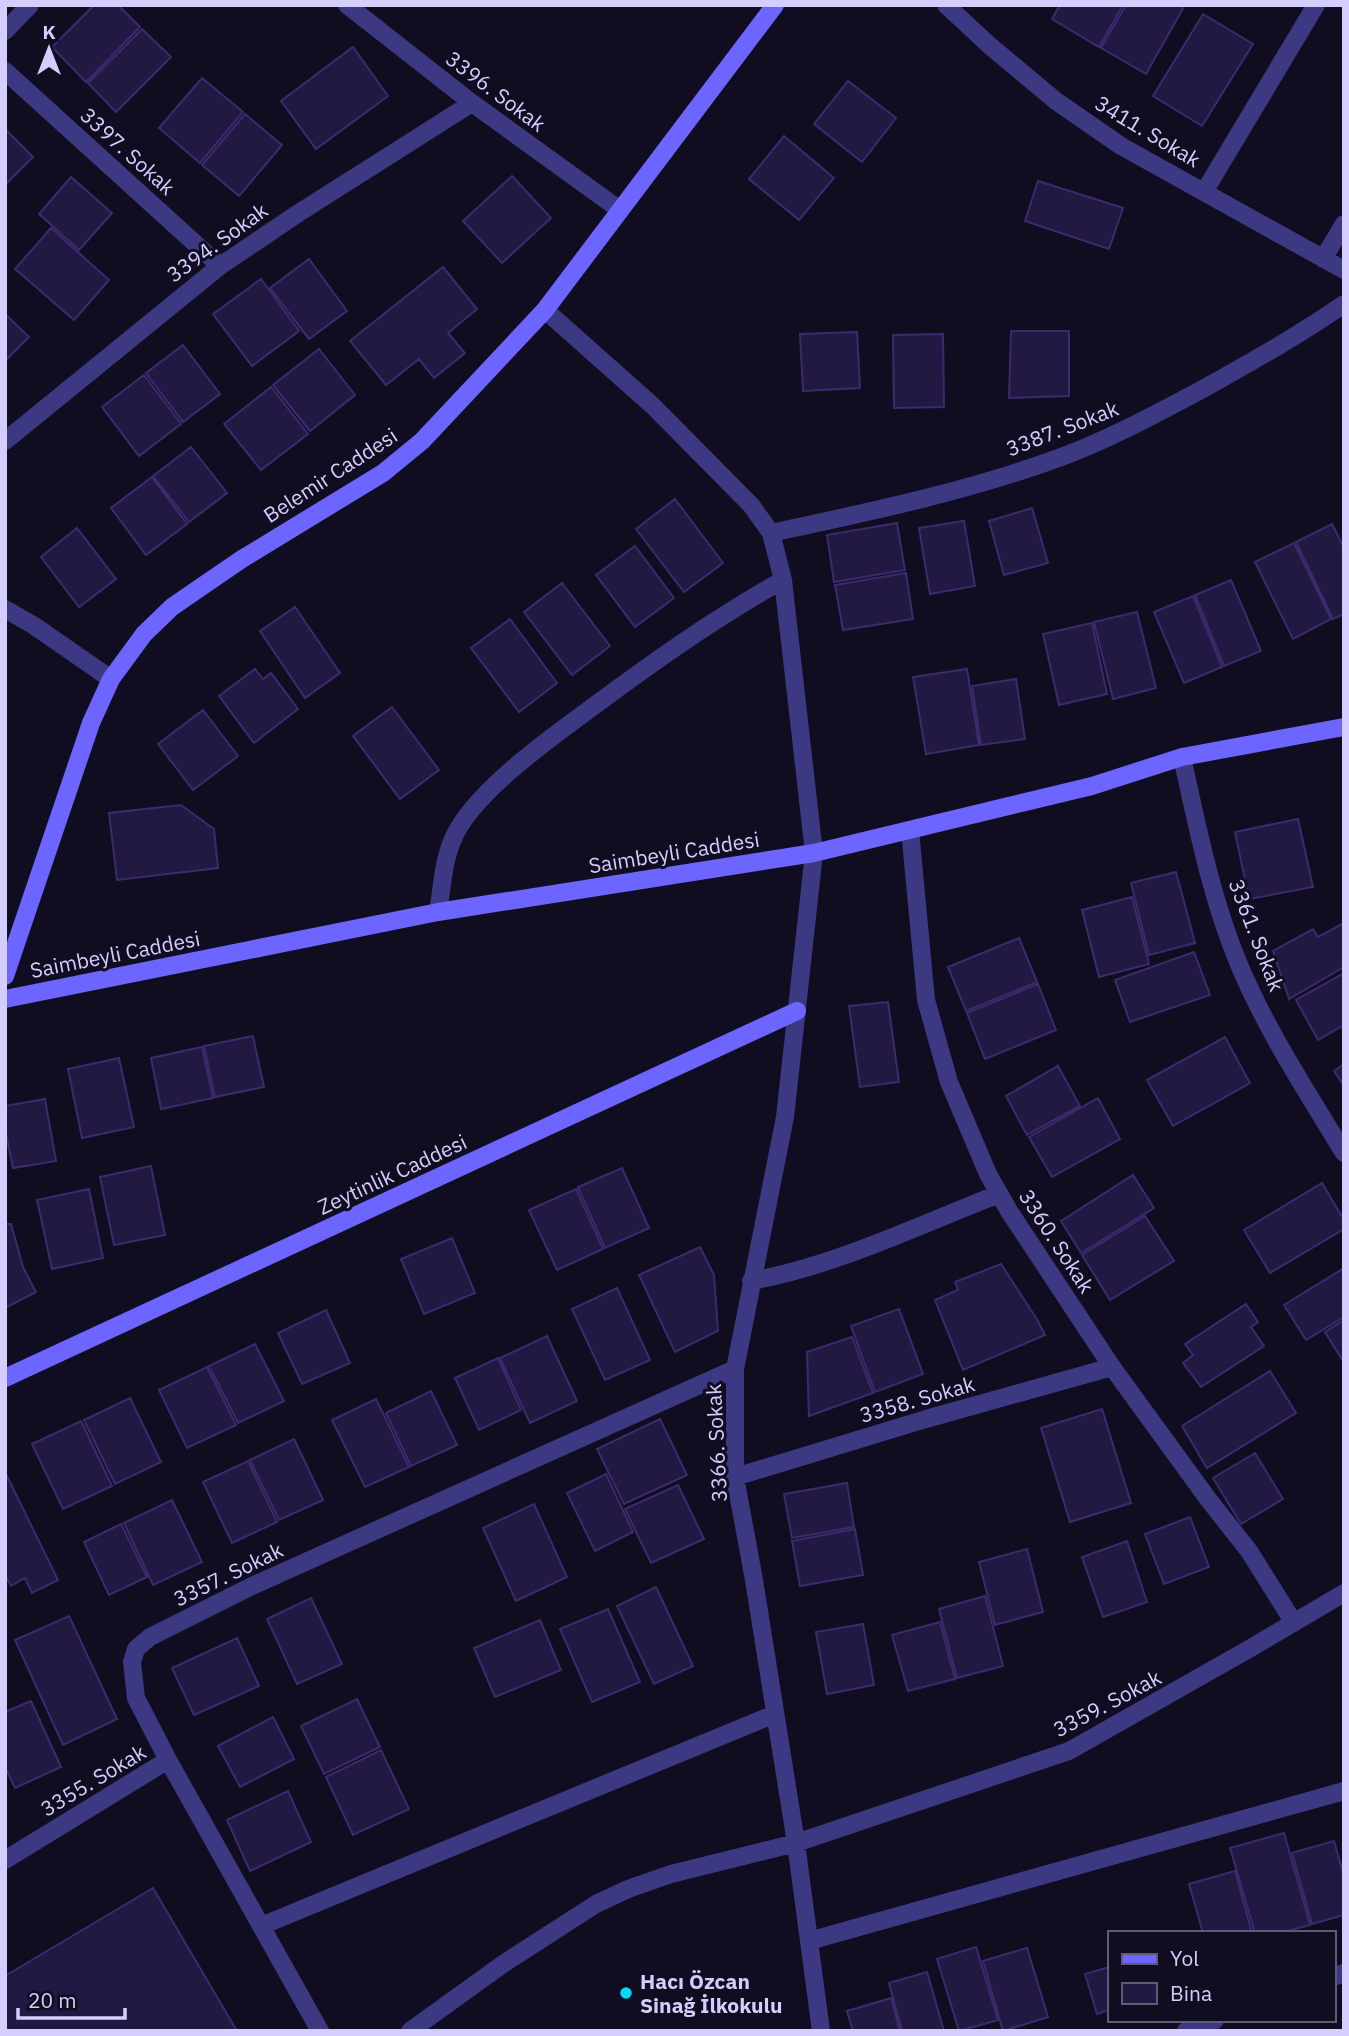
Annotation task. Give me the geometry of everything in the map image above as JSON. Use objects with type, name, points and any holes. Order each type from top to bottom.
[{"type":"street","points":[[5,31],[30,5]]},
{"type":"street","name":"3396. Sokak","points":[[347,5],[472,103],[620,210]]},
{"type":"street","name":"Belemir Caddesi","points":[[5,976],[91,723],[111,679],[144,634],[172,607],[242,559],[383,473],[422,441],[545,310],[775,5]]},
{"type":"street","name":"3411. Sokak","points":[[946,5],[1056,101],[1121,146],[1344,270]]},
{"type":"street","points":[[1204,192],[1316,5]]},
{"type":"street","name":"3397. Sokak","points":[[5,71],[220,266]]},
{"type":"street","name":"3394. Sokak","points":[[5,441],[220,266],[472,103]]},
{"type":"street","points":[[1323,259],[1344,224]]},
{"type":"street","name":"3387. Sokak","points":[[771,533],[850,516],[992,479],[1063,456],[1114,435],[1216,382],[1300,334],[1344,304]]},
{"type":"street","points":[[545,310],[671,424],[751,505],[771,533]]},
{"type":"street","name":"3366. Sokak","points":[[771,533],[783,580],[814,853],[785,1117],[735,1369],[735,1477],[796,1843],[821,2031]]},
{"type":"street","points":[[439,912],[453,838],[476,805],[530,754],[690,635],[783,580]]},
{"type":"street","points":[[5,609],[111,679]]},
{"type":"street","name":"Saimbeyli Caddesi","points":[[5,999],[439,912],[814,853],[1093,786],[1182,757],[1344,727]]},
{"type":"street","name":"3361. Sokak","points":[[1182,757],[1203,850],[1238,961],[1258,1005],[1344,1153]]},
{"type":"street","name":"3360. Sokak","points":[[910,830],[926,1000],[949,1082],[974,1143],[999,1194],[1112,1367],[1208,1499],[1250,1551],[1294,1623]]},
{"type":"street","name":"Zeytinlik Caddesi","points":[[5,1378],[797,1010]]},
{"type":"street","points":[[751,1281],[781,1276],[844,1254],[999,1194]]},
{"type":"street","name":"3358. Sokak","points":[[735,1477],[926,1419],[1112,1367]]},
{"type":"street","name":"3357. Sokak","points":[[320,2031],[136,1698],[132,1662],[136,1649],[150,1637],[285,1571],[735,1369]]},
{"type":"street","name":"3359. Sokak","points":[[410,2031],[503,1964],[596,1904],[671,1874],[796,1843],[1069,1751],[1344,1593]]},
{"type":"street","points":[[261,1926],[775,1714]]},
{"type":"street","name":"3355. Sokak","points":[[5,1860],[168,1760]]},
{"type":"street","points":[[809,1941],[1344,1791]]},
{"type":"street","points":[[1186,2031],[1210,2022]]},
{"type":"building","points":[[94,5],[118,5],[140,27],[86,82],[52,47]]},
{"type":"building","points":[[1060,5],[1123,5],[1099,47],[1052,19]]},
{"type":"building","points":[[1126,5],[1185,5],[1146,74],[1101,48]]},
{"type":"building","points":[[1203,14],[1253,44],[1202,126],[1153,96]]},
{"type":"building","points":[[142,29],[171,57],[116,112],[88,83]]},
{"type":"building","points":[[353,47],[388,96],[316,149],[281,101]]},
{"type":"building","points":[[202,78],[243,112],[200,163],[159,128]]},
{"type":"building","points":[[848,81],[896,118],[862,162],[814,124]]},
{"type":"building","points":[[245,114],[282,145],[239,196],[202,165]]},
{"type":"building","points":[[5,129],[33,157],[5,185]]},
{"type":"building","points":[[784,136],[834,178],[799,220],[749,179]]},
{"type":"building","points":[[512,176],[551,218],[502,263],[463,221]]},
{"type":"building","points":[[71,177],[112,213],[79,250],[39,214]]},
{"type":"building","points":[[1038,181],[1123,208],[1109,249],[1025,221]]},
{"type":"building","points":[[51,228],[109,280],[74,320],[15,269]]},
{"type":"building","points":[[309,259],[347,311],[309,339],[270,288]]},
{"type":"building","points":[[443,267],[477,309],[448,333],[465,353],[434,378],[419,359],[386,385],[350,341]]},
{"type":"building","points":[[261,279],[299,331],[252,366],[213,314]]},
{"type":"building","points":[[5,314],[29,337],[5,361]]},
{"type":"building","points":[[1011,331],[1069,331],[1069,396],[1009,398]]},
{"type":"building","points":[[857,332],[860,388],[803,391],[800,334]]},
{"type":"building","points":[[943,334],[944,407],[894,408],[893,335]]},
{"type":"building","points":[[183,345],[220,394],[183,422],[146,373]]},
{"type":"building","points":[[319,349],[355,395],[310,431],[273,385]]},
{"type":"building","points":[[144,375],[181,424],[139,456],[102,407]]},
{"type":"building","points":[[271,387],[308,434],[261,470],[224,424]]},
{"type":"building","points":[[191,447],[227,493],[189,522],[153,476]]},
{"type":"building","points":[[152,477],[187,524],[146,555],[111,508]]},
{"type":"building","points":[[675,499],[723,563],[684,592],[636,529]]},
{"type":"building","points":[[1032,508],[1048,563],[1004,575],[989,521]]},
{"type":"building","points":[[964,521],[975,586],[930,594],[919,528]]},
{"type":"building","points":[[897,523],[905,570],[834,582],[827,535]]},
{"type":"building","points":[[1332,524],[1344,548],[1344,614],[1333,619],[1296,542]]},
{"type":"building","points":[[77,528],[116,579],[79,607],[41,557]]},
{"type":"building","points":[[1294,543],[1331,619],[1293,639],[1255,562]]},
{"type":"building","points":[[635,546],[674,598],[635,627],[596,575]]},
{"type":"building","points":[[906,573],[913,619],[843,630],[835,585]]},
{"type":"building","points":[[1231,580],[1261,651],[1224,666],[1195,595]]},
{"type":"building","points":[[562,583],[610,646],[572,675],[524,612]]},
{"type":"building","points":[[1193,596],[1222,667],[1184,683],[1154,612]]},
{"type":"building","points":[[295,607],[340,673],[305,698],[260,631]]},
{"type":"building","points":[[1137,612],[1156,688],[1113,699],[1094,622]]},
{"type":"building","points":[[510,619],[557,683],[519,712],[471,648]]},
{"type":"building","points":[[1092,623],[1107,694],[1059,705],[1043,634]]},
{"type":"building","points":[[255,669],[263,679],[271,673],[298,709],[254,743],[219,696]]},
{"type":"building","points":[[967,669],[979,745],[926,754],[913,677]]},
{"type":"building","points":[[1016,679],[1025,739],[981,745],[972,686]]},
{"type":"building","points":[[392,707],[439,770],[400,799],[353,736]]},
{"type":"building","points":[[203,710],[238,756],[193,790],[158,744]]},
{"type":"building","points":[[181,805],[214,829],[218,868],[117,880],[109,813]]},
{"type":"building","points":[[1298,819],[1313,887],[1249,899],[1235,832]]},
{"type":"building","points":[[1176,872],[1195,943],[1149,955],[1131,883]]},
{"type":"building","points":[[1132,897],[1149,964],[1099,977],[1082,910]]},
{"type":"building","points":[[1344,923],[1344,967],[1289,999],[1273,951],[1313,929],[1318,937]]},
{"type":"building","points":[[1019,938],[1037,982],[966,1011],[948,967]]},
{"type":"building","points":[[1194,952],[1210,995],[1130,1022],[1115,980]]},
{"type":"building","points":[[1344,973],[1344,1025],[1318,1040],[1296,1000]]},
{"type":"building","points":[[1038,984],[1056,1030],[985,1059],[967,1013]]},
{"type":"building","points":[[888,1002],[899,1082],[860,1087],[849,1006]]},
{"type":"building","points":[[253,1036],[264,1087],[215,1097],[204,1046]]},
{"type":"building","points":[[1225,1037],[1250,1083],[1173,1126],[1147,1080]]},
{"type":"building","points":[[202,1047],[213,1098],[161,1109],[151,1058]]},
{"type":"building","points":[[119,1058],[134,1127],[82,1138],[68,1069]]},
{"type":"building","points":[[1344,1064],[1344,1086],[1334,1071]]},
{"type":"building","points":[[1058,1066],[1080,1106],[1027,1135],[1006,1096]]},
{"type":"building","points":[[1098,1098],[1120,1139],[1052,1177],[1029,1137]]},
{"type":"building","points":[[45,1099],[56,1161],[13,1168],[5,1129],[5,1106]]},
{"type":"building","points":[[151,1166],[165,1235],[114,1245],[100,1177]]},
{"type":"building","points":[[622,1168],[649,1228],[605,1248],[578,1187]]},
{"type":"building","points":[[1133,1175],[1154,1208],[1081,1253],[1061,1221]]},
{"type":"building","points":[[1322,1183],[1344,1220],[1344,1229],[1270,1273],[1244,1230]]},
{"type":"building","points":[[89,1189],[103,1258],[52,1269],[37,1200]]},
{"type":"building","points":[[576,1189],[603,1249],[557,1270],[529,1210]]},
{"type":"building","points":[[1145,1216],[1174,1261],[1110,1300],[1082,1255]]},
{"type":"building","points":[[5,1224],[11,1224],[23,1267],[36,1292],[5,1308]]},
{"type":"building","points":[[452,1238],[475,1293],[424,1314],[401,1259]]},
{"type":"building","points":[[700,1247],[714,1275],[718,1331],[675,1352],[639,1275]]},
{"type":"building","points":[[1001,1264],[1045,1335],[963,1370],[935,1300],[958,1290],[955,1282]]},
{"type":"building","points":[[1344,1268],[1344,1317],[1306,1340],[1284,1305]]},
{"type":"building","points":[[617,1288],[650,1360],[605,1380],[572,1309]]},
{"type":"building","points":[[1246,1304],[1258,1322],[1251,1327],[1264,1346],[1201,1387],[1183,1363],[1193,1355],[1185,1344]]},
{"type":"building","points":[[899,1309],[923,1374],[875,1392],[851,1326]]},
{"type":"building","points":[[326,1310],[350,1363],[302,1384],[278,1333]]},
{"type":"building","points":[[1344,1320],[1344,1363],[1325,1332]]},
{"type":"building","points":[[547,1336],[577,1401],[530,1423],[500,1358]]},
{"type":"building","points":[[852,1337],[873,1393],[809,1416],[807,1352]]},
{"type":"building","points":[[255,1344],[284,1401],[238,1423],[209,1366]]},
{"type":"building","points":[[498,1358],[521,1410],[479,1430],[455,1378]]},
{"type":"building","points":[[207,1367],[236,1425],[187,1448],[159,1390]]},
{"type":"building","points":[[1270,1371],[1296,1413],[1207,1468],[1182,1426]]},
{"type":"building","points":[[431,1391],[457,1445],[411,1466],[386,1413]]},
{"type":"building","points":[[130,1398],[161,1462],[115,1484],[84,1420]]},
{"type":"building","points":[[376,1399],[409,1467],[365,1487],[332,1420]]},
{"type":"building","points":[[1102,1409],[1131,1503],[1070,1522],[1041,1428]]},
{"type":"building","points":[[660,1419],[687,1475],[624,1504],[597,1449]]},
{"type":"building","points":[[81,1421],[112,1486],[63,1509],[32,1444]]},
{"type":"building","points":[[294,1439],[323,1500],[279,1520],[250,1460]]},
{"type":"building","points":[[1255,1453],[1283,1499],[1241,1524],[1213,1478]]},
{"type":"building","points":[[248,1461],[277,1522],[232,1543],[203,1482]]},
{"type":"building","points":[[5,1472],[58,1580],[32,1593],[25,1578],[11,1586],[5,1575]]},
{"type":"building","points":[[606,1474],[633,1532],[595,1551],[567,1493]]},
{"type":"building","points":[[847,1483],[854,1527],[792,1538],[784,1494]]},
{"type":"building","points":[[678,1485],[704,1539],[651,1563],[625,1509]]},
{"type":"building","points":[[172,1500],[202,1562],[153,1585],[124,1523]]},
{"type":"building","points":[[534,1504],[567,1577],[516,1601],[483,1528]]},
{"type":"building","points":[[1190,1517],[1209,1567],[1164,1584],[1145,1534]]},
{"type":"building","points":[[121,1524],[147,1577],[109,1595],[84,1542]]},
{"type":"building","points":[[855,1529],[863,1575],[800,1586],[792,1541]]},
{"type":"building","points":[[1127,1541],[1147,1602],[1103,1617],[1082,1557]]},
{"type":"building","points":[[1027,1549],[1043,1612],[995,1625],[979,1562]]},
{"type":"building","points":[[656,1587],[693,1666],[654,1684],[617,1606]]},
{"type":"building","points":[[985,1596],[1003,1666],[957,1678],[939,1609]]},
{"type":"building","points":[[311,1598],[342,1664],[297,1684],[267,1619]]},
{"type":"building","points":[[608,1609],[640,1682],[592,1702],[560,1629]]},
{"type":"building","points":[[69,1616],[117,1719],[63,1745],[15,1640]]},
{"type":"building","points":[[540,1620],[561,1670],[495,1697],[474,1648]]},
{"type":"building","points":[[940,1622],[955,1679],[908,1691],[892,1635]]},
{"type":"building","points":[[863,1624],[874,1685],[827,1694],[816,1632]]},
{"type":"building","points":[[237,1638],[259,1686],[194,1715],[172,1668]]},
{"type":"building","points":[[357,1699],[380,1747],[324,1774],[301,1726]]},
{"type":"building","points":[[31,1701],[61,1767],[15,1788],[5,1767],[5,1712]]},
{"type":"building","points":[[273,1717],[294,1759],[240,1787],[218,1746]]},
{"type":"building","points":[[381,1750],[409,1809],[353,1835],[326,1777]]},
{"type":"building","points":[[288,1791],[311,1842],[250,1871],[227,1820]]},
{"type":"building","points":[[1284,1833],[1310,1925],[1287,1931],[1254,1931],[1230,1848]]},
{"type":"building","points":[[1334,1841],[1344,1876],[1344,1915],[1312,1924],[1292,1853]]},
{"type":"building","points":[[1235,1871],[1251,1931],[1202,1931],[1189,1884]]},
{"type":"building","points":[[153,1888],[237,2031],[5,2031],[5,1976]]},
{"type":"building","points":[[976,1947],[998,2020],[959,2031],[937,1959]]},
{"type":"building","points":[[1027,1948],[1048,2017],[1003,2031],[983,1961]]},
{"type":"building","points":[[1108,1967],[1108,2010],[1097,2014],[1085,1974]]},
{"type":"building","points":[[927,1972],[944,2031],[902,2031],[889,1983]]},
{"type":"building","points":[[891,1998],[900,2031],[853,2031],[847,2011]]},
{"type":"place","name":"Hacı Özcan Sinağ İlkokulu","points":[[626,1993]]}]
